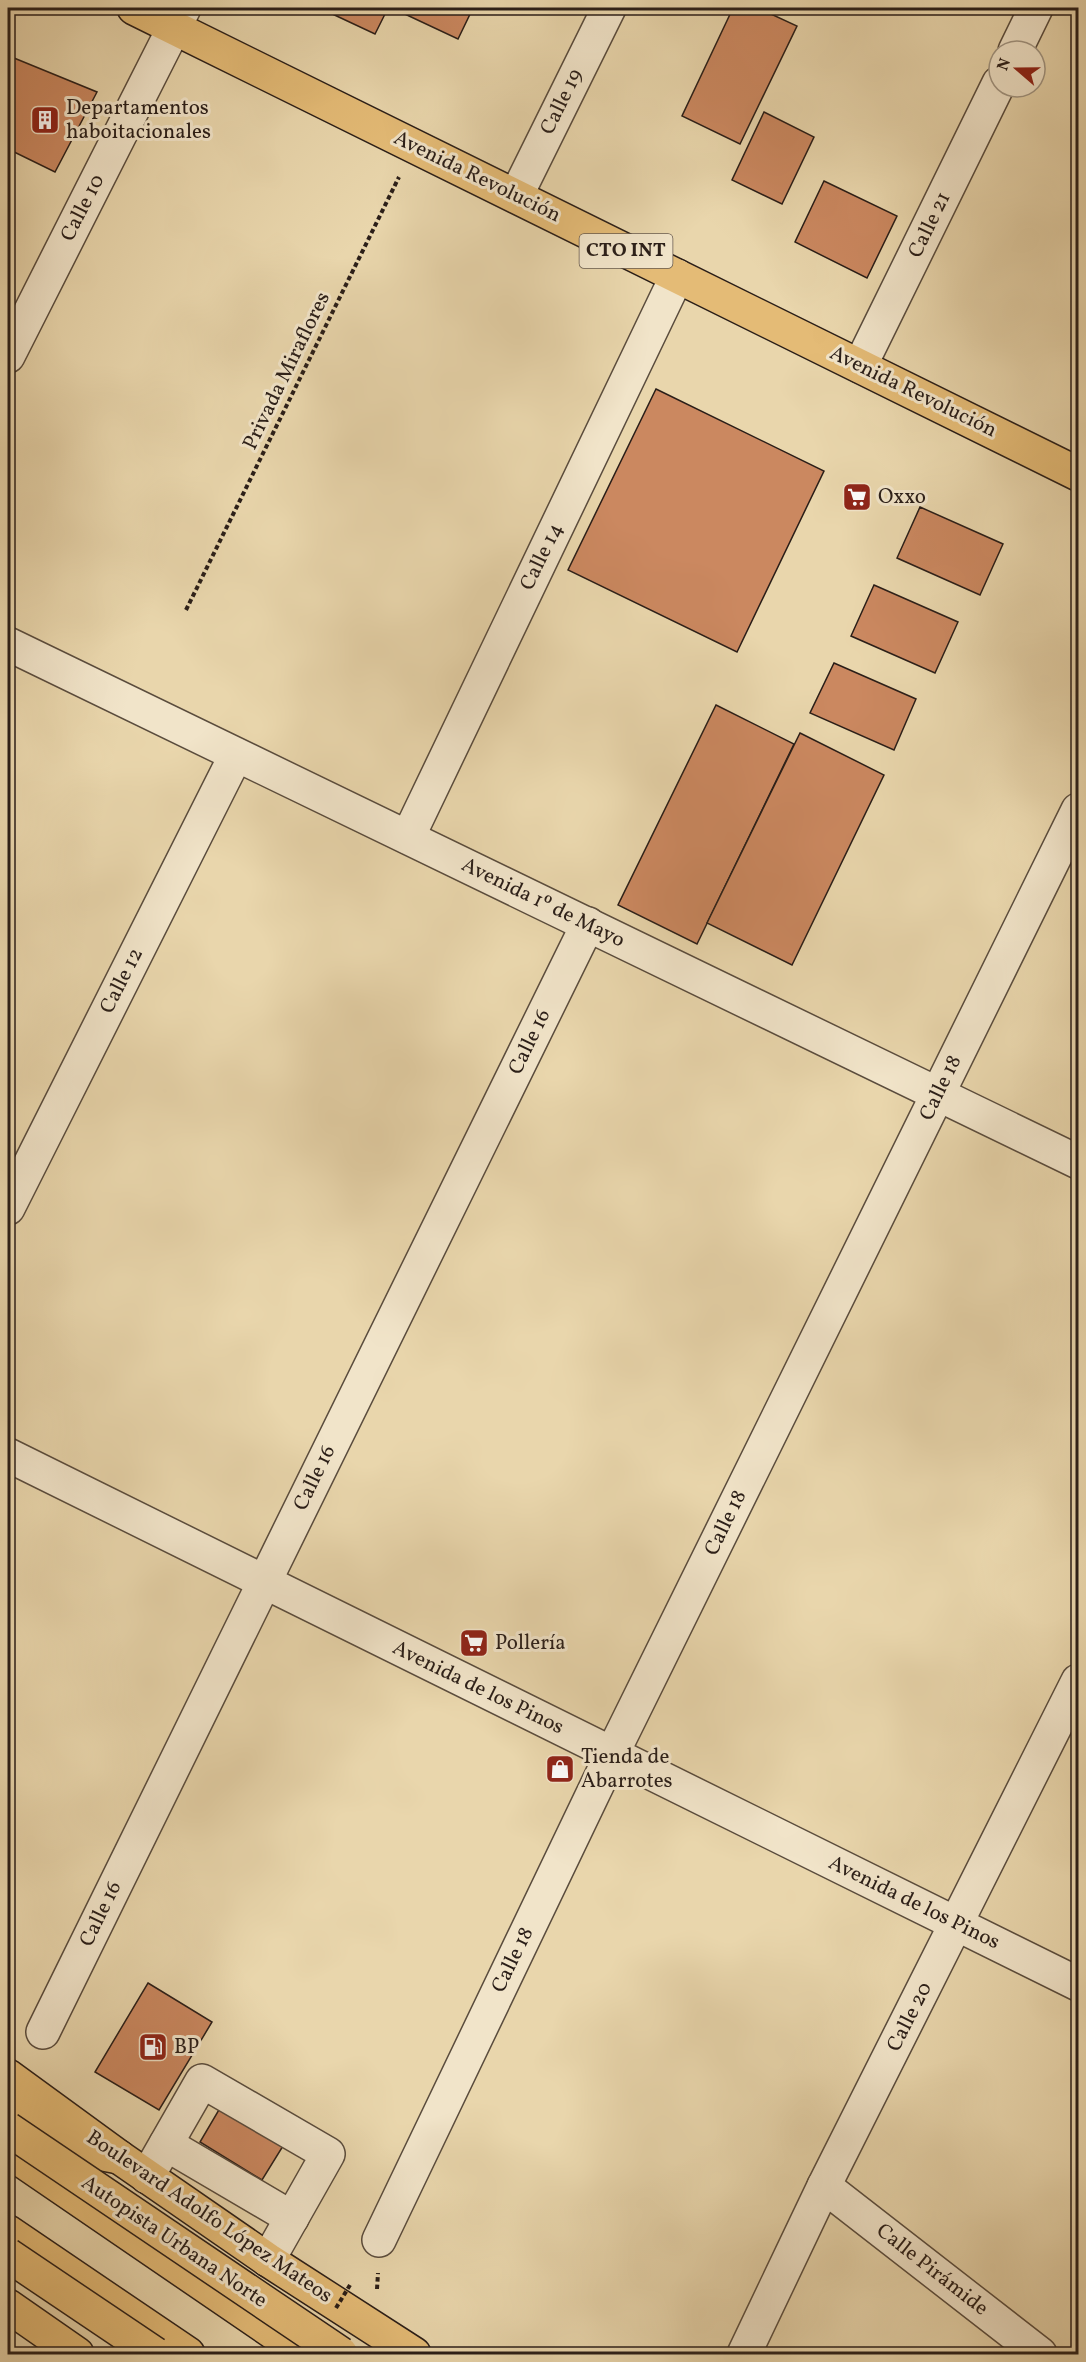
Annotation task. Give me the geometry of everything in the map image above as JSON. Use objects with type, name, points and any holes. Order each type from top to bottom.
[{"type":"main road","name":"Avenida Revolución","points":[[134,8],[179,17],[414,146],[1078,474]]},
{"type":"main road","name":"Boulevard Adolfo López Mateos","points":[[8,2076],[147,2177],[268,2260],[414,2355]]},
{"type":"main road","points":[[8,2112],[67,2147],[119,2157]]},
{"type":"main road","name":"Autopista Urbana Norte","points":[[8,2129],[341,2355]]},
{"type":"main road","points":[[8,2151],[305,2355]]},
{"type":"main road","points":[[8,2232],[188,2355]]},
{"type":"main road","points":[[8,2255],[155,2355]]},
{"type":"main road","points":[[96,2291],[147,2355]]},
{"type":"main road","points":[[8,2306],[76,2355]]},
{"type":"street","name":"Calle 19","points":[[516,196],[609,8]]},
{"type":"street","points":[[1021,39],[1036,8]]},
{"type":"street","name":"Calle 10","points":[[8,356],[179,17]]},
{"type":"street","name":"Calle 21","points":[[860,366],[991,99]]},
{"type":"street","name":"Calle 14","points":[[408,837],[677,276]]},
{"type":"street","name":"Avenida 1º de Mayo","points":[[8,644],[1078,1162]]},
{"type":"street","name":"Calle 12","points":[[8,1208],[236,754]]},
{"type":"street","name":"Calle 18","points":[[379,2240],[612,1754],[1078,810]]},
{"type":"street","name":"Calle 16","points":[[43,2032],[588,924]]},
{"type":"street","name":"Avenida de los Pinos","points":[[8,1455],[1078,1984]]},
{"type":"street","name":"Calle 20","points":[[744,2355],[824,2186],[1078,1681]]},
{"type":"street","points":[[147,2177],[202,2081],[328,2154],[268,2260]]},
{"type":"street","points":[[166,2144],[292,2218]]},
{"type":"street","name":"Calle Pirámide","points":[[824,2186],[1040,2355]]},
{"type":"path","name":"Privada Miraflores","points":[[186,609],[414,146]]},
{"type":"building","points":[[327,8],[388,8],[375,34],[326,11]]},
{"type":"building","points":[[392,8],[473,8],[458,39]]},
{"type":"building","points":[[733,8],[758,8],[797,26],[740,144],[682,116]]},
{"type":"building","name":"Departamentos haboitacionales","points":[[14,58],[97,92],[55,172],[8,149],[8,65]]},
{"type":"building","points":[[764,112],[814,137],[782,204],[732,180]]},
{"type":"building","points":[[824,181],[897,216],[867,278],[795,242]]},
{"type":"building","points":[[656,389],[824,471],[737,652],[568,570]]},
{"type":"building","points":[[920,507],[1003,544],[980,595],[897,558]]},
{"type":"building","points":[[874,585],[958,622],[935,673],[851,636]]},
{"type":"building","points":[[834,663],[916,699],[894,750],[810,713]]},
{"type":"building","points":[[716,705],[794,744],[697,944],[618,905]]},
{"type":"building","points":[[800,733],[884,775],[792,965],[707,923]]},
{"type":"building","name":"BP","points":[[148,1983],[212,2022],[159,2110],[95,2072]]},
{"type":"building","name":"BP","points":[[220,2108],[283,2146],[262,2180],[200,2142]]},
{"type":"place","name":"Departamentos haboitacionales","points":[[45,120]]},
{"type":"place","name":"Oxxo","points":[[857,497]]},
{"type":"place","name":"Pollería","points":[[474,1643]]},
{"type":"place","name":"Tienda de Abarrotes","points":[[560,1769]]},
{"type":"place","name":"BP","points":[[153,2047]]}]
